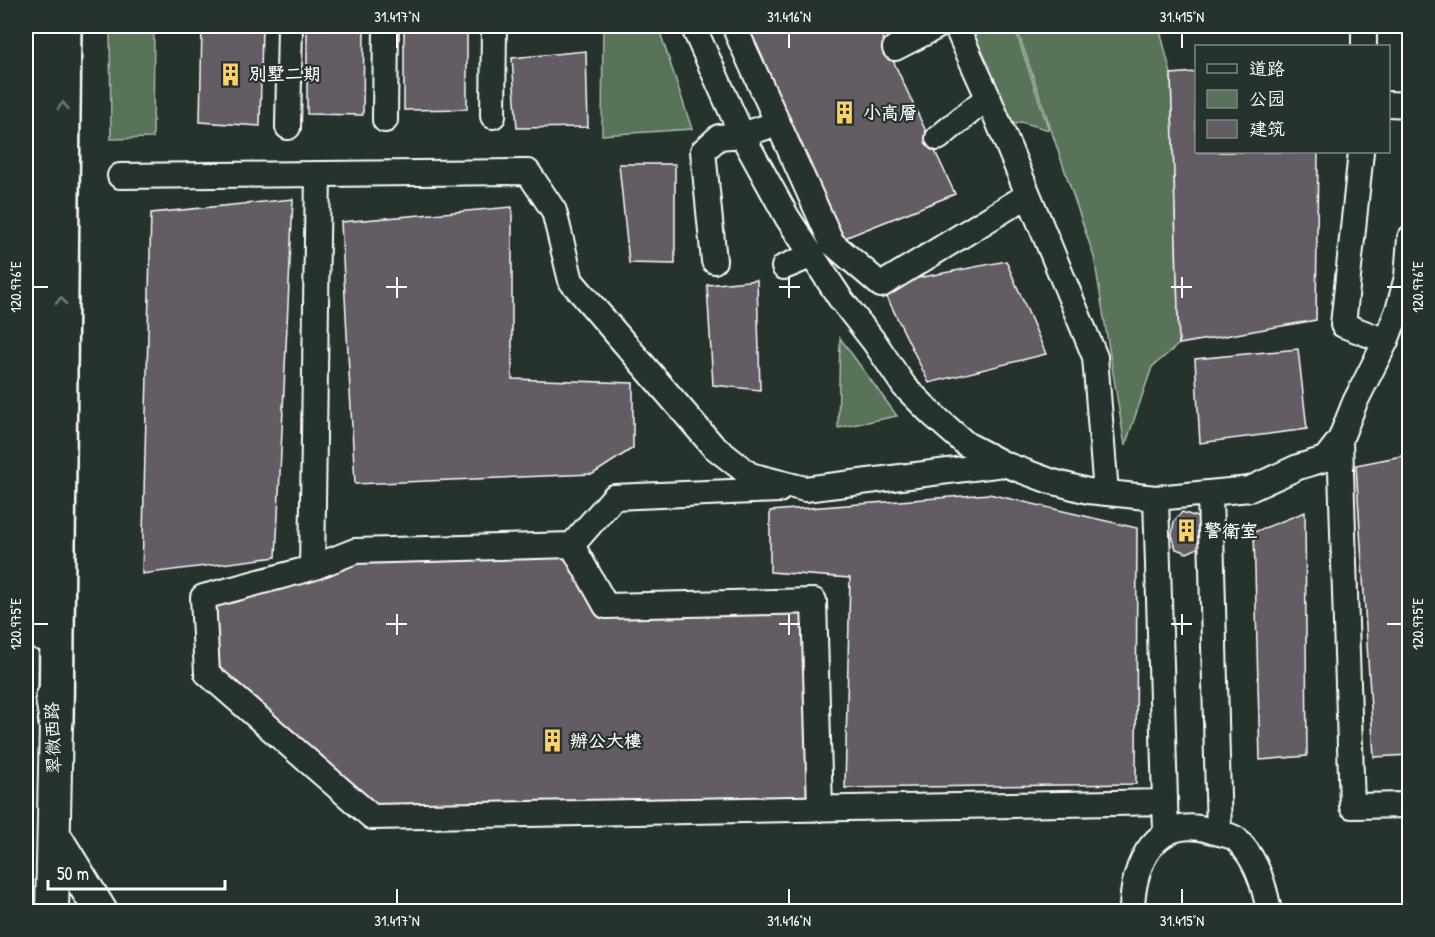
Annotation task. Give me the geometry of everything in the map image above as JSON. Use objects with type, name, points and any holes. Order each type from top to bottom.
[{"type":"highway","points":[[56,722],[64,26]]},
{"type":"main road","name":"翠微西路","points":[[38,26],[41,630],[56,722],[52,912]]},
{"type":"main road","points":[[54,835],[101,912]]},
{"type":"lane","points":[[288,127],[290,26]]},
{"type":"lane","points":[[386,26],[386,120]]},
{"type":"lane","points":[[493,117],[494,26]]},
{"type":"lane","points":[[693,26],[742,135],[787,218],[840,298],[875,343],[904,386],[966,444],[1004,464],[1050,481],[1088,491],[1156,498],[1250,489],[1298,466],[1325,459],[1340,440],[1355,402],[1386,341],[1407,277],[1410,238]]},
{"type":"lane","points":[[737,26],[737,33],[832,243],[881,285],[1028,195]]},
{"type":"lane","points":[[894,48],[938,26]]},
{"type":"lane","points":[[956,26],[988,97],[1095,357],[1106,493]]},
{"type":"lane","points":[[1364,26],[1364,45]]},
{"type":"lane","points":[[938,138],[988,97]]},
{"type":"lane","points":[[1390,104],[1410,105]]},
{"type":"lane","points":[[714,261],[703,151],[719,137],[742,135],[778,123]]},
{"type":"lane","points":[[1361,153],[1343,324],[1386,341]]},
{"type":"lane","points":[[120,176],[528,172],[554,211],[571,281],[705,437],[750,475],[805,489]]},
{"type":"lane","points":[[312,568],[318,174]]},
{"type":"lane","points":[[784,267],[813,255]]},
{"type":"lane","points":[[1340,440],[1352,806],[1410,805]]},
{"type":"lane","points":[[1004,464],[805,489],[614,496],[572,545],[355,551],[312,568],[203,597],[207,673],[372,817],[1165,802]]},
{"type":"lane","points":[[1210,493],[1219,833]]},
{"type":"lane","points":[[1156,498],[1166,833]]},
{"type":"lane","points":[[572,545],[606,606],[814,601],[820,809]]},
{"type":"lane","points":[[1132,912],[1132,896],[1141,861],[1156,839],[1175,828],[1202,828],[1237,839],[1253,863],[1265,891],[1269,912]]},
{"type":"green space","points":[[110,26],[154,26],[153,138],[111,139]]},
{"type":"green space","points":[[603,26],[658,26],[692,129],[602,135]]},
{"type":"green space","points":[[954,26],[1014,26],[1049,130],[1021,122],[1001,129]]},
{"type":"green space","points":[[1016,26],[1159,26],[1171,74],[1179,344],[1152,367],[1125,446],[1094,257]]},
{"type":"green space","points":[[840,338],[897,416],[838,428]]},
{"type":"building","name":"別墅二期","points":[[202,26],[262,26],[260,126],[200,122]]},
{"type":"building","name":"別墅二期","points":[[307,26],[364,26],[363,115],[307,114]]},
{"type":"building","points":[[404,26],[467,26],[467,109],[404,110]]},
{"type":"building","name":"小高層","points":[[764,26],[877,26],[955,194],[832,243],[737,33]]},
{"type":"building","points":[[1176,26],[1205,26],[1178,31]]},
{"type":"building","points":[[586,51],[588,127],[517,128],[512,58]]},
{"type":"building","points":[[1195,72],[1195,153],[1318,153],[1316,320],[1179,344],[1171,74]]},
{"type":"building","points":[[619,164],[675,164],[675,264],[629,263]]},
{"type":"building","points":[[293,199],[276,557],[142,574],[151,213]]},
{"type":"building","points":[[512,207],[512,379],[633,383],[633,448],[593,474],[355,484],[341,222]]},
{"type":"building","points":[[1006,261],[1046,354],[929,383],[881,285]]},
{"type":"building","points":[[757,280],[760,390],[713,385],[707,285]]},
{"type":"building","points":[[1298,349],[1307,429],[1200,443],[1195,359]]},
{"type":"building","points":[[1407,455],[1410,535],[1410,755],[1374,757],[1356,465]]},
{"type":"building","points":[[989,494],[1137,528],[1136,784],[845,788],[850,578],[770,572],[770,511]]},
{"type":"building","name":"警衛室","points":[[1182,512],[1197,517],[1200,526],[1200,547],[1187,553],[1176,549],[1172,535],[1174,521]]},
{"type":"building","points":[[1305,512],[1307,756],[1260,760],[1254,532]]},
{"type":"building","name":"辦公大樓","points":[[572,545],[606,606],[814,601],[820,809],[372,817],[207,673],[203,597],[355,551]]},
{"type":"place","name":"別墅二期","points":[[231,74]]},
{"type":"place","name":"小高層","points":[[845,113]]},
{"type":"place","name":"警衛室","points":[[1186,531]]},
{"type":"place","name":"辦公大樓","points":[[552,741]]}]
